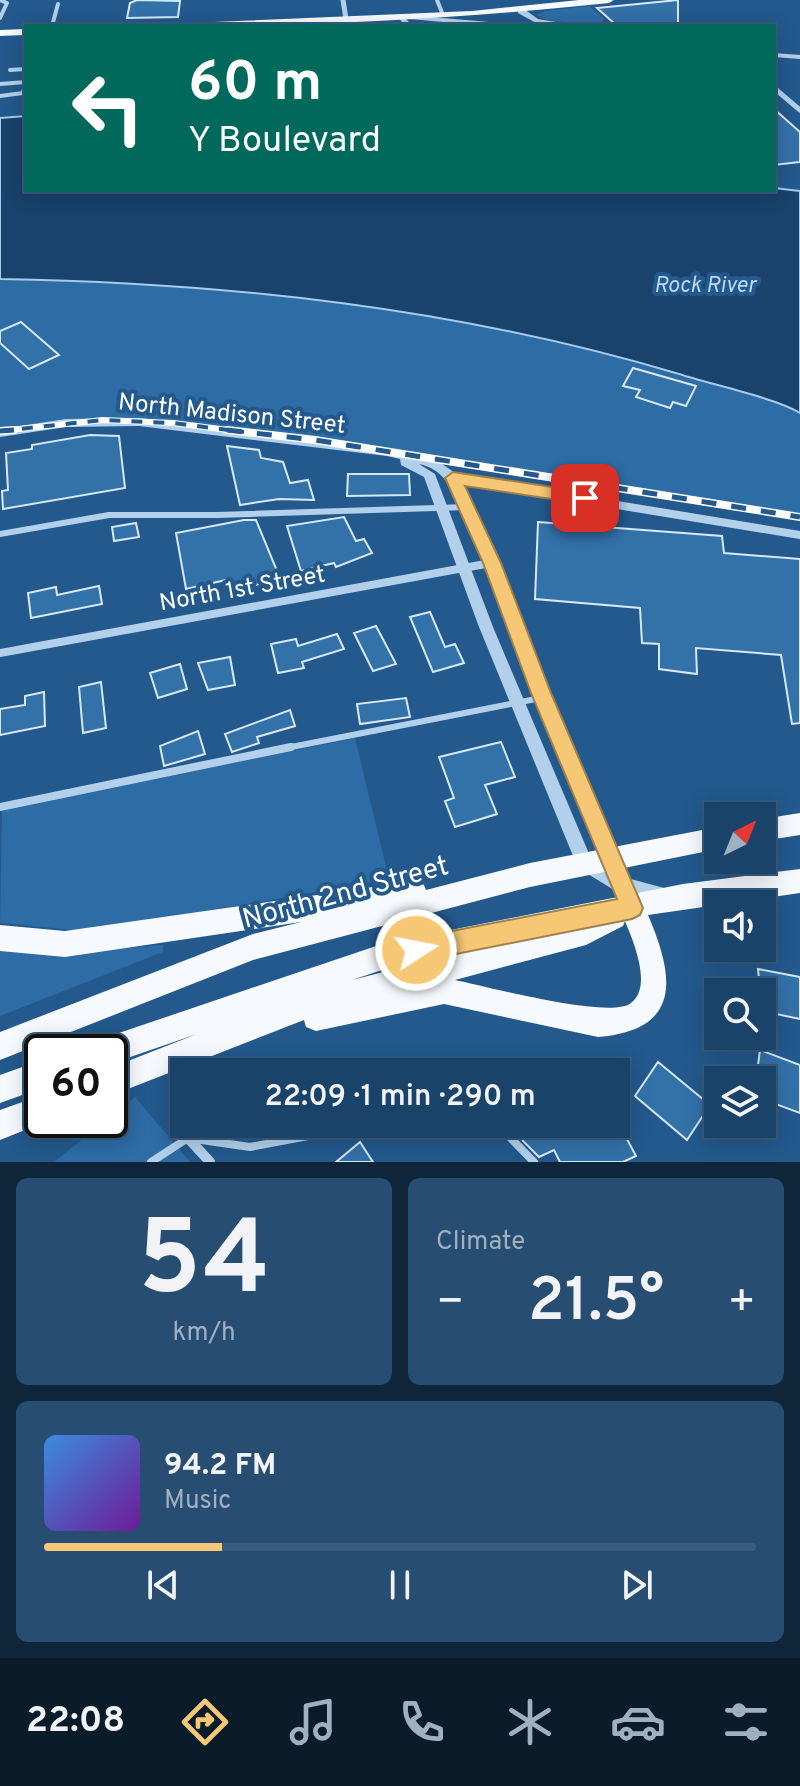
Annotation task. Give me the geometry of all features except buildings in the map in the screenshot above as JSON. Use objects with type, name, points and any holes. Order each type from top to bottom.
[{"type":"main road","points":[[515,0],[524,6],[609,0]]},
{"type":"main road","points":[[299,24],[346,19],[405,20],[575,0]]},
{"type":"main road","points":[[0,33],[24,32]]},
{"type":"main road","points":[[776,828],[800,824]]},
{"type":"main road","name":"North 2nd Street","points":[[0,1046],[253,947],[530,875],[704,841]]},
{"type":"main road","points":[[0,938],[65,944],[250,919],[530,875]]},
{"type":"main road","points":[[128,1044],[385,956],[683,896],[800,881]]},
{"type":"main road","points":[[232,1035],[444,991],[598,1023],[617,1024],[632,1020],[647,1006],[656,972],[648,942],[632,908]]},
{"type":"main road","points":[[128,1075],[298,1008],[586,932],[632,908]]},
{"type":"main road","points":[[0,1089],[24,1080]]},
{"type":"main road","points":[[0,1125],[24,1116]]},
{"type":"street","points":[[343,0],[346,19]]},
{"type":"street","points":[[524,6],[535,23]]},
{"type":"street","points":[[405,20],[476,24]]},
{"type":"street","points":[[776,48],[800,50]]},
{"type":"street","points":[[776,55],[800,57]]},
{"type":"street","points":[[776,90],[800,110]]},
{"type":"street","name":"North Madison Street","points":[[0,433],[66,423],[139,422],[387,452],[435,463],[453,478]]},
{"type":"street","points":[[387,452],[429,474],[463,568],[519,700],[596,860]]},
{"type":"street","points":[[453,478],[492,563],[543,698],[602,875],[650,895],[683,896]]},
{"type":"street","points":[[453,478],[800,535]]},
{"type":"street","name":"North 1st Street","points":[[0,653],[492,563]]},
{"type":"street","points":[[620,883],[632,908]]},
{"type":"street","points":[[188,1138],[210,1162]]},
{"type":"lane","points":[[0,0],[7,3],[0,18]]},
{"type":"lane","points":[[437,0],[443,15]]},
{"type":"lane","points":[[53,24],[58,4]]},
{"type":"lane","points":[[10,70],[24,69]]},
{"type":"lane","points":[[0,84],[24,81]]},
{"type":"lane","points":[[0,96],[23,93],[24,89]]},
{"type":"lane","points":[[0,534],[109,515],[467,507]]},
{"type":"lane","points":[[0,807],[519,700],[543,698]]},
{"type":"lane","points":[[151,1162],[188,1138],[250,1147],[298,1138]]},
{"type":"lane","points":[[511,1138],[534,1162]]},
{"type":"shaded area","points":[[589,6],[604,18],[602,24],[583,24],[546,20],[537,15],[545,11]]},
{"type":"shaded area","points":[[0,279],[87,281],[260,293],[432,316],[601,353],[761,397],[800,413],[800,517],[458,462],[139,420],[0,431]]},
{"type":"shaded area","points":[[355,738],[389,879],[130,925],[74,930],[0,923],[2,811]]},
{"type":"shaded area","points":[[163,945],[163,952],[0,1016],[0,950],[88,951]]},
{"type":"shaded area","points":[[135,1097],[190,1162],[54,1162],[84,1138],[128,1138],[128,1103]]},
{"type":"water","name":"Rock River","points":[[24,116],[24,192],[776,192],[776,188],[800,191],[800,413],[759,397],[596,351],[428,316],[258,293],[0,279],[0,118]]},
{"type":"railway","points":[[14,430],[0,431],[103,420],[173,423],[239,431]]},
{"type":"railway","points":[[227,430],[239,431]]},
{"type":"railway","points":[[239,431],[315,440],[800,517]]},
{"type":"railway","points":[[239,431],[244,432]]},
{"type":"route","points":[[416,950],[632,908],[541,693],[492,563],[453,478],[585,498]]}]
